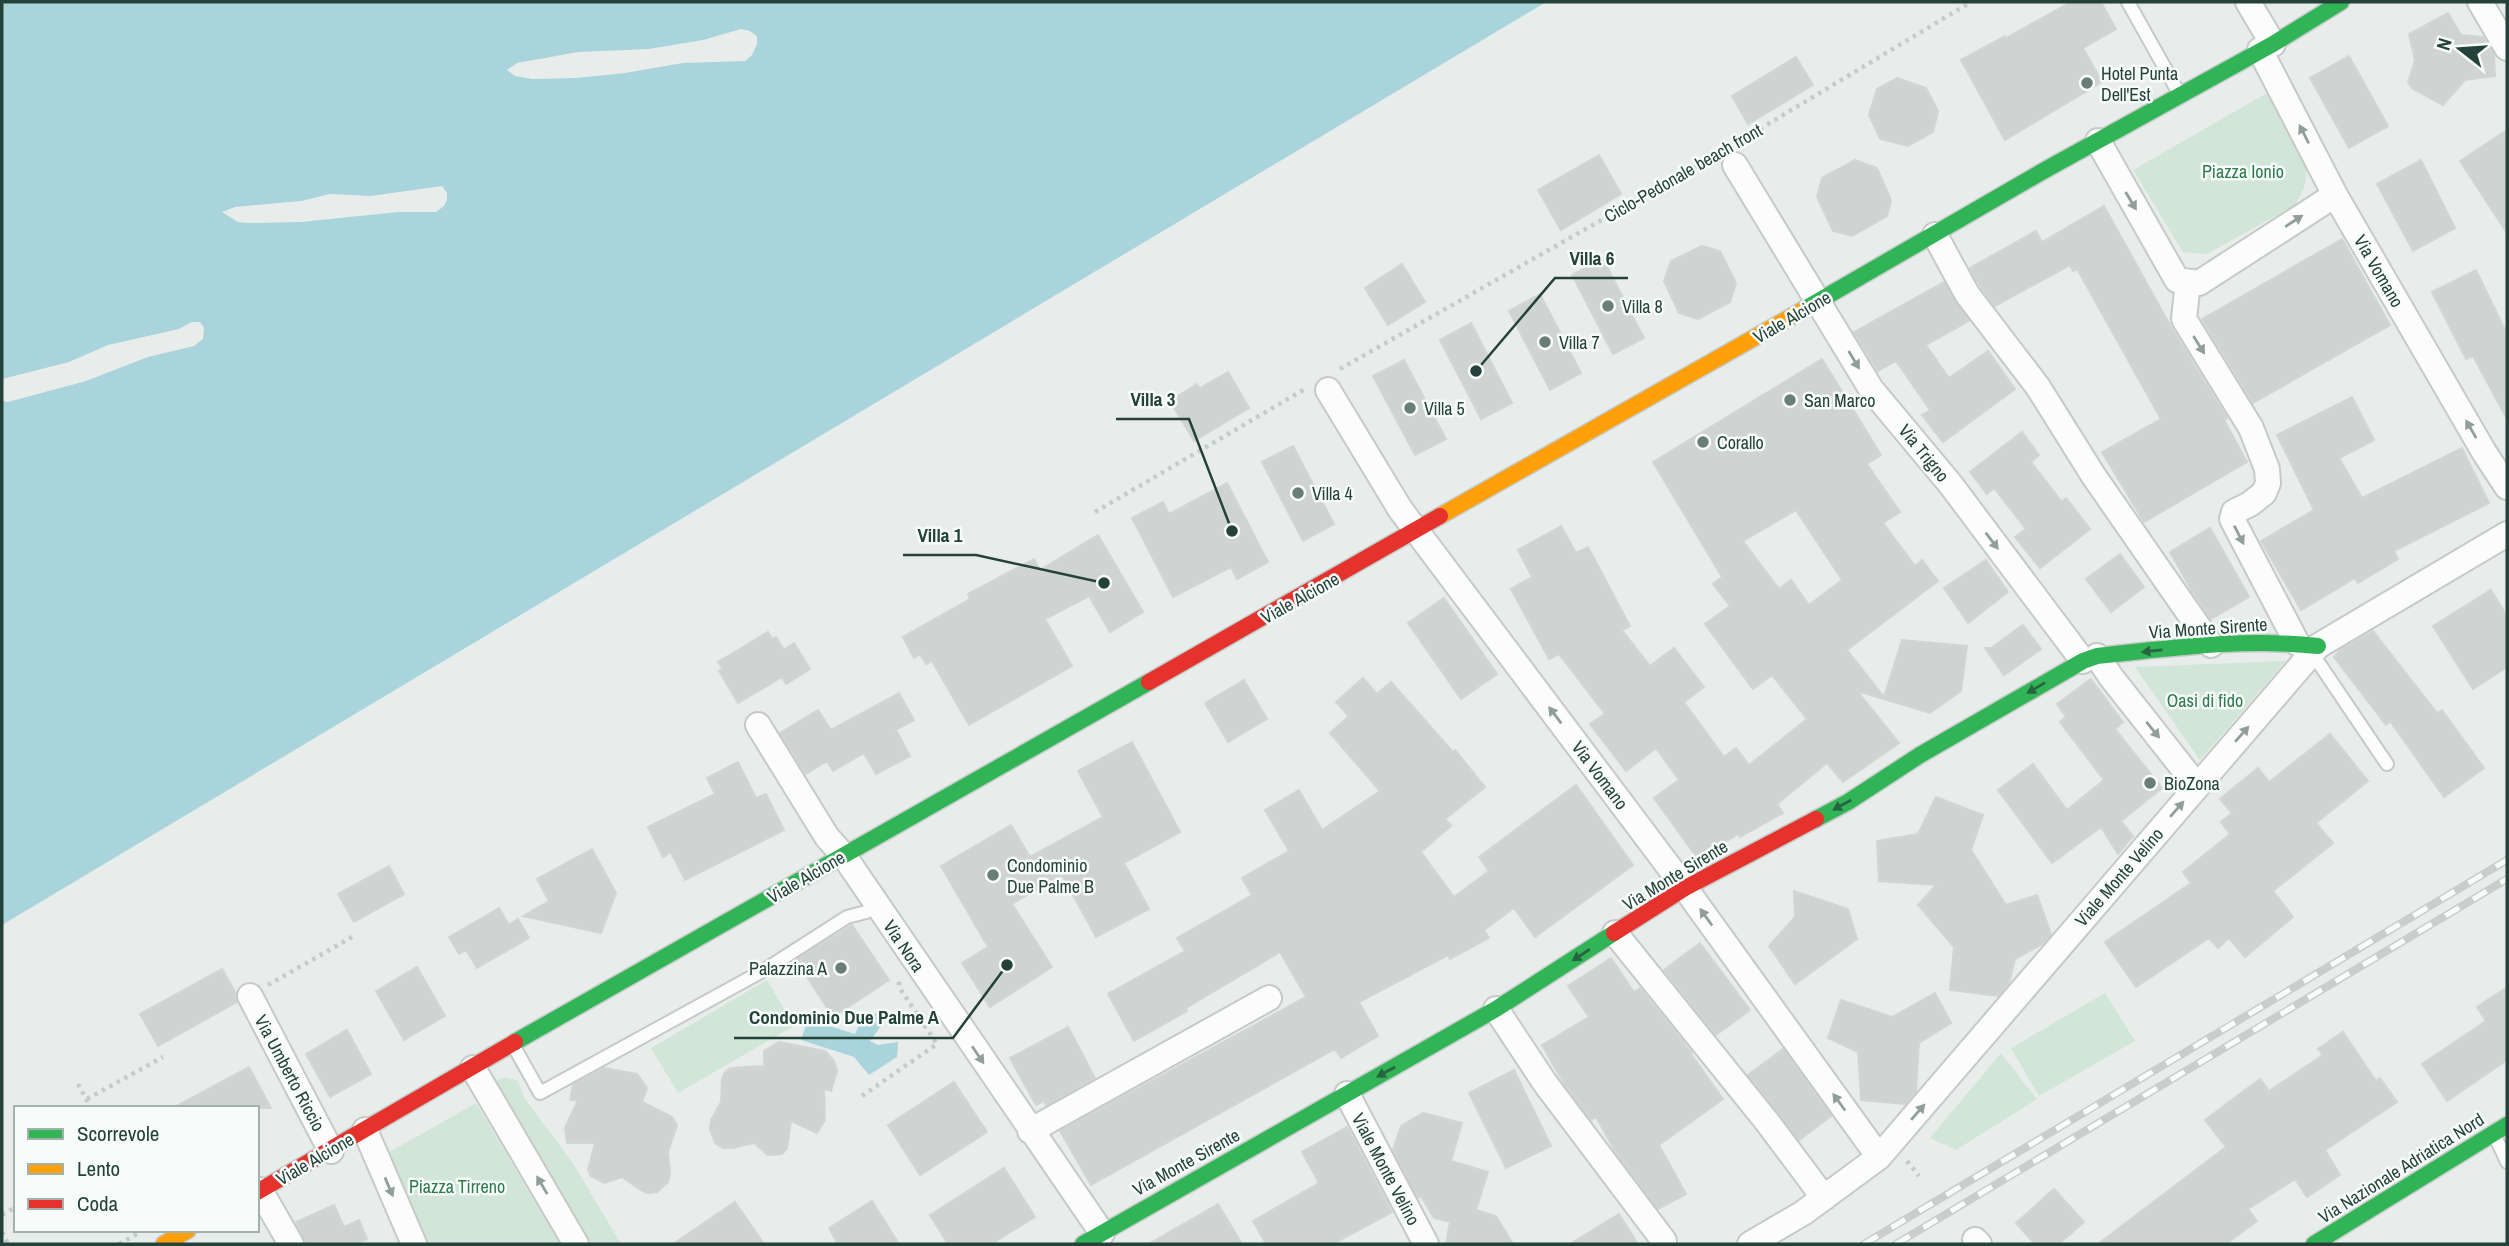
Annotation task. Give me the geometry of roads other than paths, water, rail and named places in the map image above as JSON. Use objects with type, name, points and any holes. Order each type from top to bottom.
[{"type":"street","name":"Via Vomano","points":[[2248,2],[2335,195],[2507,487]]},
{"type":"street","name":"Viale Alcione","points":[[259,1191],[2267,47],[2341,2]]},
{"type":"street","points":[[2480,2],[2507,48]]},
{"type":"street","points":[[2098,141],[2177,280],[2199,283],[2335,195]]},
{"type":"street","name":"Via Trigno","points":[[1728,155],[1871,390],[2090,659],[2110,677],[2197,786]]},
{"type":"street","points":[[1935,235],[1967,294],[2038,387],[2093,475],[2211,645]]},
{"type":"street","points":[[2188,282],[2184,319],[2251,428],[2267,469],[2268,483],[2264,493],[2235,512],[2232,519],[2309,647]]},
{"type":"street","name":"Via Vomano","points":[[1322,384],[1390,495],[1685,888],[1879,1157]]},
{"type":"street","name":"Viale Monte Velino","points":[[1750,1244],[1824,1198],[1879,1157],[2197,786],[2309,647],[2506,533]]},
{"type":"street","name":"Via Monte Sirente","points":[[1102,1238],[1133,1214],[1496,1009],[1685,888],[1848,802],[1920,755],[2090,659],[2211,645],[2309,647]]},
{"type":"street","name":"Via Nora","points":[[758,724],[827,837],[844,856],[1102,1238]]},
{"type":"street","points":[[1615,933],[1768,1123],[1824,1198]]},
{"type":"street","name":"Via Umberto Riccio","points":[[250,996],[331,1151]]},
{"type":"street","points":[[1030,1130],[1269,998]]},
{"type":"street","points":[[1496,1009],[1545,1083],[1664,1241]]},
{"type":"street","points":[[473,1068],[576,1244]]},
{"type":"street","name":"Viale Monte Velino","points":[[1347,1094],[1426,1244]]},
{"type":"street","name":"Via Nazionale Adriatica Nord","points":[[2323,1242],[2500,1129]]},
{"type":"street","points":[[365,1130],[414,1244]]},
{"type":"street","points":[[259,1191],[291,1244]]},
{"type":"street","points":[[164,1244],[185,1232]]},
{"type":"lane","points":[[2128,2],[2180,95]]},
{"type":"lane","points":[[2309,647],[2387,764]]},
{"type":"lane","points":[[513,1045],[540,1093],[766,969],[847,917],[877,906]]},
{"type":"lane","points":[[2500,1129],[2507,1162]]},
{"type":"water","points":[[2,2],[1546,2],[2,925]]},
{"type":"water","points":[[865,1013],[879,1014],[881,1026],[870,1041],[878,1045],[898,1042],[897,1057],[869,1075],[854,1057],[801,1040],[808,1019],[855,1034]]},
{"type":"railway","points":[[1864,1244],[2507,860]]},
{"type":"railway","points":[[1896,1244],[2507,879]]},
{"type":"place","name":"Hotel Punta Dell'Est","points":[[2087,83]]},
{"type":"place","name":"Villa 8","points":[[1608,306]]},
{"type":"place","name":"Villa 7","points":[[1545,342]]},
{"type":"place","name":"Villa 6","points":[[1476,371]]},
{"type":"place","name":"San Marco","points":[[1790,400]]},
{"type":"place","name":"Villa 5","points":[[1410,408]]},
{"type":"place","name":"Corallo","points":[[1703,442]]},
{"type":"place","name":"Villa 4","points":[[1298,493]]},
{"type":"place","name":"Villa 3","points":[[1232,531]]},
{"type":"place","name":"Villa 1","points":[[1104,583]]},
{"type":"place","name":"BioZona","points":[[2150,783]]},
{"type":"place","name":"Condominio Due Palme B","points":[[993,875]]},
{"type":"place","name":"Condominio Due Palme A","points":[[1007,965]]},
{"type":"place","name":"Palazzina A","points":[[841,968]]},
{"type":"park label","name":"Piazza Ionio","points":[[2243,171]]},
{"type":"park label","name":"Oasi di fido","points":[[2205,700]]},
{"type":"park label","name":"Piazza Tirreno","points":[[457,1186]]}]
